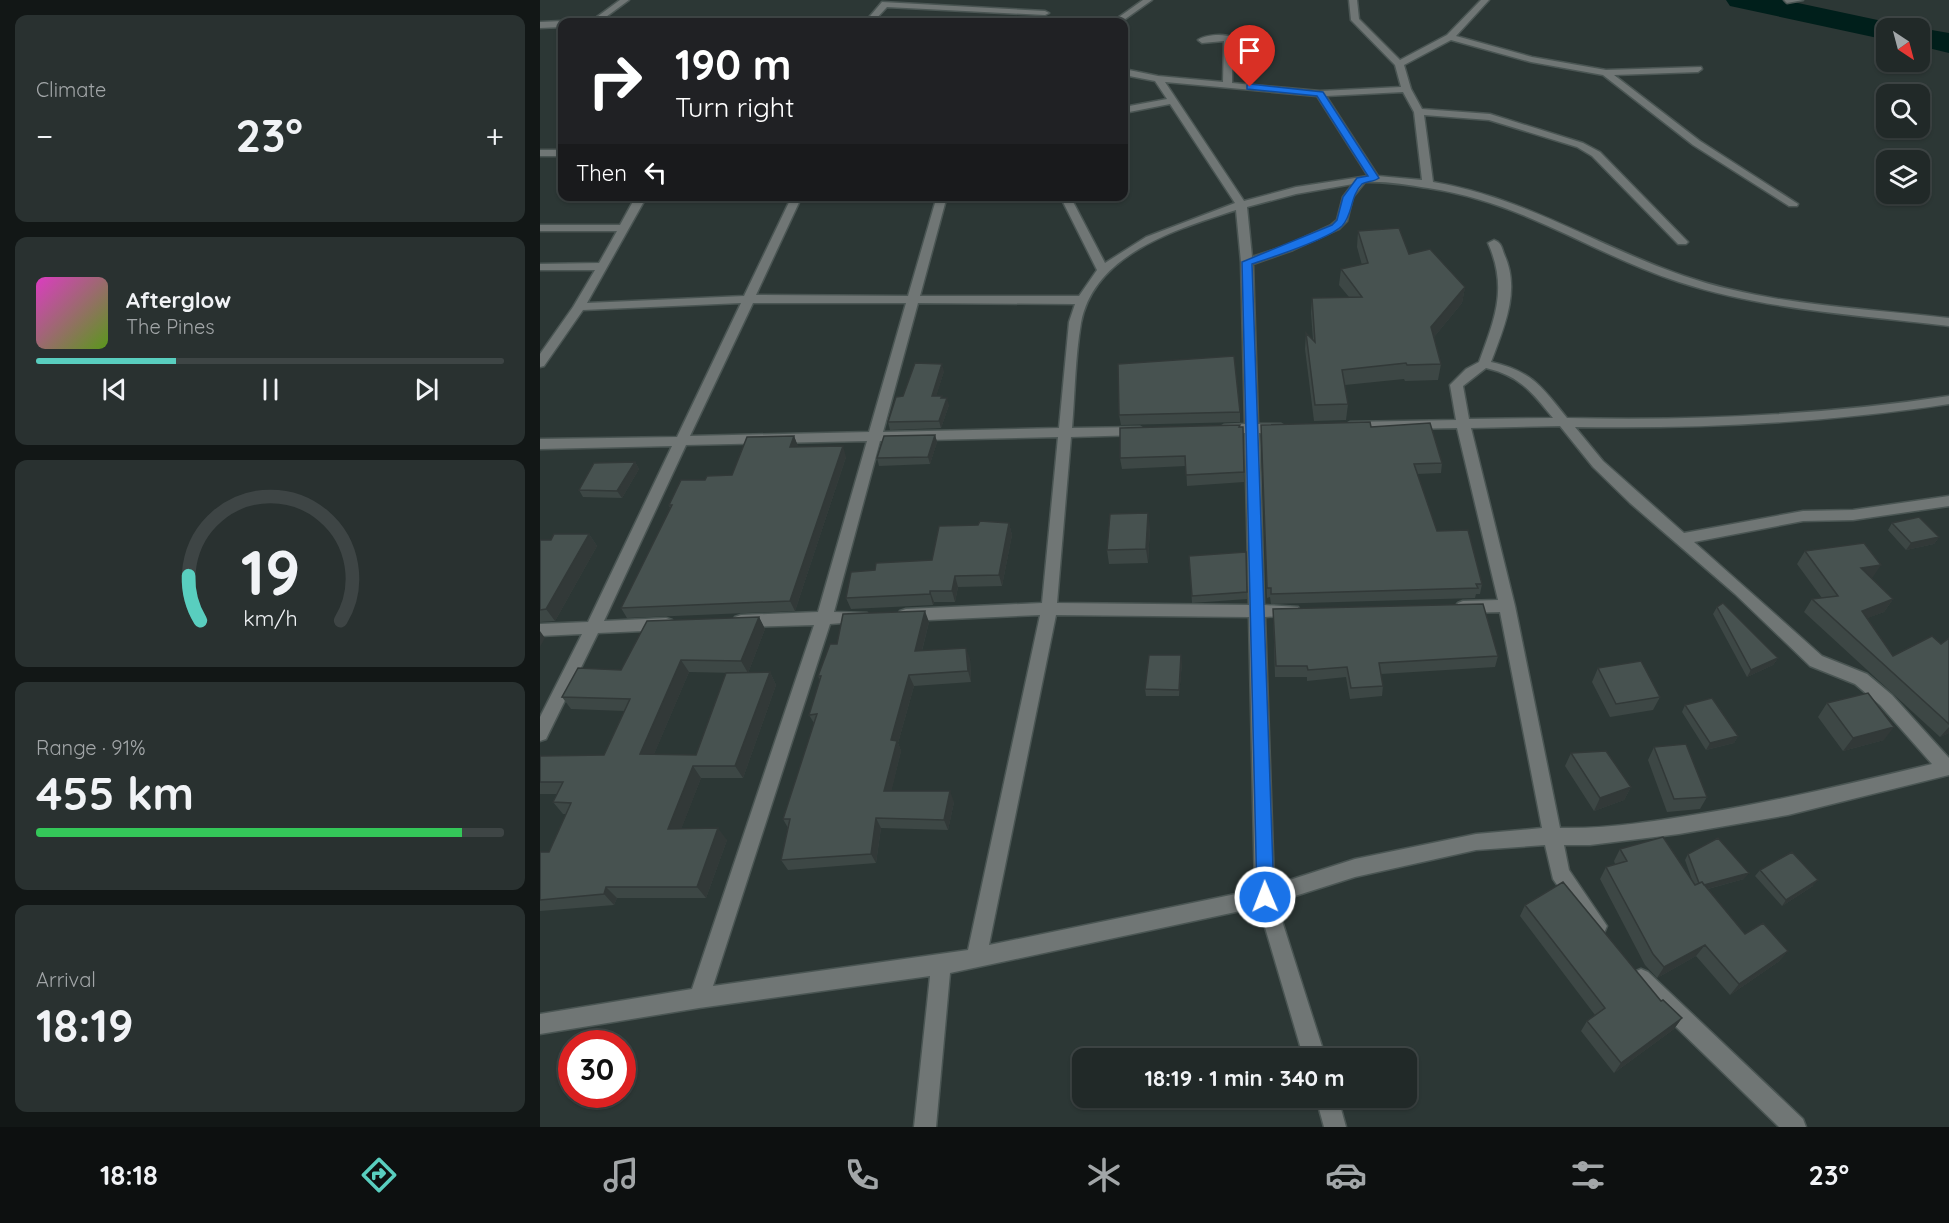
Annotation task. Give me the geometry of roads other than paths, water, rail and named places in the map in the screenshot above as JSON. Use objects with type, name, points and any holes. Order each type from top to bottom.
[{"type":"street","points":[[600,18],[625,0]]},
{"type":"street","points":[[1122,18],[1148,0]]},
{"type":"street","points":[[1353,0],[1354,20],[1400,64],[1406,89],[1419,112],[1428,185]]},
{"type":"street","points":[[1400,64],[1450,37],[1485,0]]},
{"type":"street","points":[[1787,1],[1799,0]]},
{"type":"street","points":[[873,18],[885,4],[1045,13]]},
{"type":"street","points":[[540,25],[558,24]]},
{"type":"street","points":[[1450,37],[1532,59],[1606,73],[1698,69]]},
{"type":"street","points":[[1202,40],[1228,38],[1227,84]]},
{"type":"street","points":[[1128,73],[1158,79],[1320,94],[1406,89]]},
{"type":"street","points":[[1606,73],[1644,107],[1683,136],[1793,204]]},
{"type":"street","points":[[1158,79],[1241,204],[1247,262],[1265,897],[1312,1048]]},
{"type":"street","points":[[1320,94],[1368,179]]},
{"type":"street","points":[[1128,109],[1173,101]]},
{"type":"street","points":[[1419,112],[1490,117],[1580,145],[1596,154],[1682,242]]},
{"type":"street","points":[[540,153],[558,153]]},
{"type":"street","points":[[1247,262],[1310,239],[1335,227],[1342,221],[1348,197],[1368,179]]},
{"type":"street","points":[[976,958],[1049,609],[1074,322],[1080,300],[1102,269],[1142,243],[1241,204],[1303,188],[1368,179],[1462,190],[1503,201],[1659,272],[1704,285],[1787,301],[1949,322]]},
{"type":"street","points":[[540,363],[545,345],[579,307],[639,201]]},
{"type":"street","points":[[540,734],[751,299],[795,201]]},
{"type":"street","points":[[699,998],[824,618],[941,201]]},
{"type":"street","points":[[1068,201],[1102,269]]},
{"type":"street","points":[[540,228],[624,228]]},
{"type":"street","points":[[1494,243],[1506,270],[1502,316],[1484,364],[1470,372],[1456,386],[1507,606],[1560,873],[1608,939]]},
{"type":"street","points":[[540,267],[604,266]]},
{"type":"street","points":[[579,307],[751,299],[1080,300]]},
{"type":"street","points":[[540,1024],[699,998],[976,958],[1265,897],[1356,868],[1465,845],[1552,836],[1590,837],[1701,822],[1788,807],[1948,767],[1886,700],[1861,679],[1816,661],[1598,464],[1534,386],[1510,370],[1484,364]]},
{"type":"street","points":[[1334,426],[1565,422],[1655,424],[1869,412],[1949,400]]},
{"type":"street","points":[[1205,430],[1299,427]]},
{"type":"street","points":[[540,444],[684,439],[1158,431]]},
{"type":"street","points":[[1682,539],[1803,516],[1853,515],[1949,501]]},
{"type":"street","points":[[1447,608],[1507,606]]},
{"type":"street","points":[[895,615],[1049,609],[1304,611]]},
{"type":"street","points":[[721,622],[872,616]]},
{"type":"street","points":[[540,630],[686,623]]},
{"type":"street","points":[[925,1127],[941,964]]},
{"type":"street","points":[[1630,966],[1661,1000],[1794,1127]]},
{"type":"street","points":[[1330,1108],[1335,1127]]},
{"type":"waterway","points":[[1741,0],[1876,29]]},
{"type":"waterway","points":[[1930,39],[1949,43]]}]
